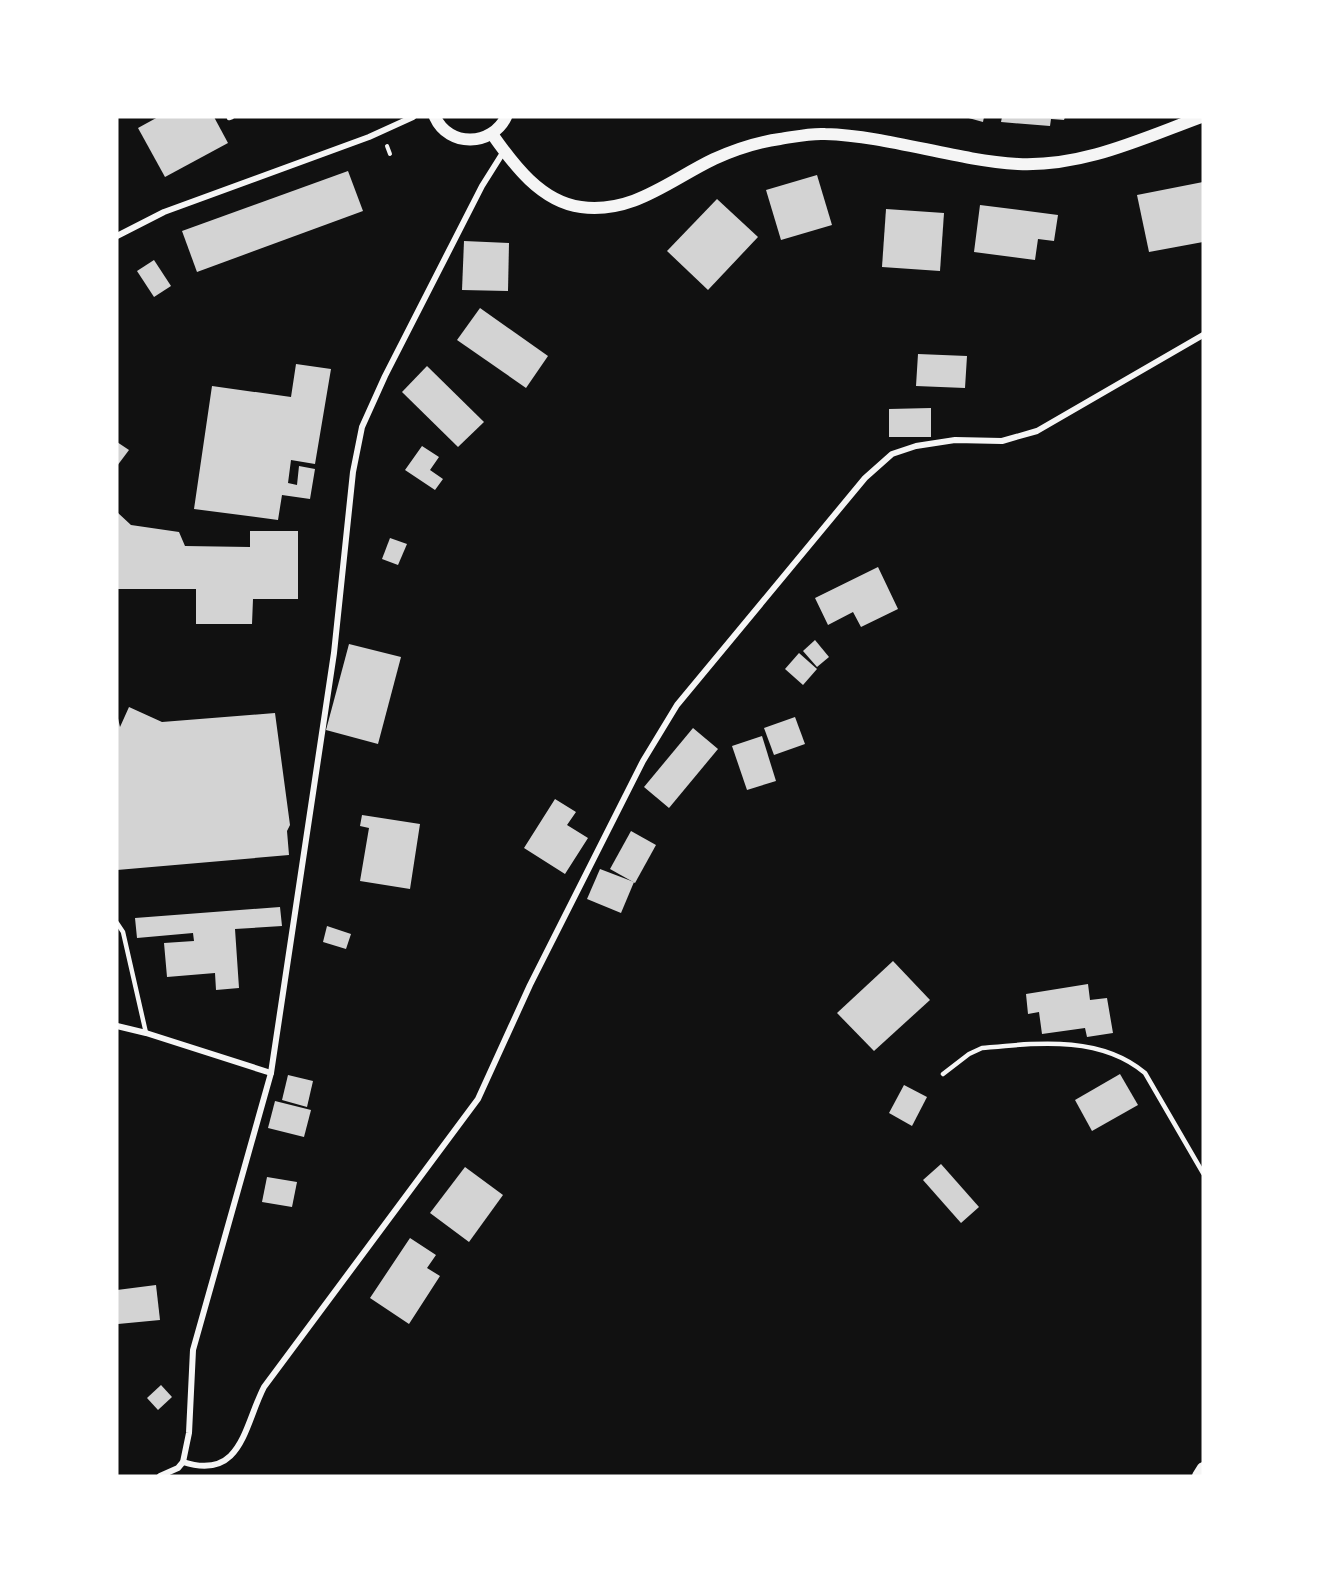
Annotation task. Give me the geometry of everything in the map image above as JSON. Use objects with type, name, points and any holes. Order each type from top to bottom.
[{"type":"main road","points":[[435,117],[448,132],[461,139],[475,140],[492,135],[506,117]]},
{"type":"main road","points":[[492,135],[524,176],[558,201],[579,207],[601,208],[642,199],[715,158],[777,140],[823,134],[1017,164],[1055,164],[1093,157],[1201,117]]},
{"type":"main road","points":[[1198,1476],[1203,1468]]},
{"type":"street","points":[[117,236],[164,212],[369,137],[413,117]]},
{"type":"street","points":[[160,1476],[178,1468],[183,1462],[189,1433],[193,1350],[271,1073],[334,653],[353,472],[363,427],[385,376],[482,186],[504,151]]},
{"type":"street","points":[[183,1462],[211,1467],[232,1457],[245,1436],[251,1414],[264,1387],[478,1099],[530,985],[632,783],[678,705],[865,478],[892,454],[916,446],[955,440],[1002,441],[1037,432],[1203,335]]},
{"type":"street","points":[[117,1026],[271,1073]]},
{"type":"lane","points":[[117,923],[123,932],[146,1033]]},
{"type":"lane","points":[[943,1074],[969,1054],[982,1048],[1083,1044],[1108,1051],[1131,1061],[1145,1073],[1203,1173]]},
{"type":"building","points":[[158,117],[214,117],[228,143],[165,177],[138,128]]},
{"type":"building","points":[[965,117],[984,117],[983,122]]},
{"type":"building","points":[[1002,117],[1065,117],[1064,120],[1051,119],[1050,126],[1001,122]]},
{"type":"building","points":[[348,171],[363,211],[197,272],[182,231]]},
{"type":"building","points":[[817,175],[832,225],[781,240],[766,190]]},
{"type":"building","points":[[1203,182],[1203,242],[1149,252],[1137,195]]},
{"type":"building","points":[[717,199],[758,237],[708,290],[667,251]]},
{"type":"building","points":[[980,205],[1058,215],[1054,241],[1038,239],[1035,260],[974,252]]},
{"type":"building","points":[[886,209],[944,213],[940,271],[882,267]]},
{"type":"building","points":[[464,241],[509,243],[508,291],[462,290]]},
{"type":"building","points":[[154,260],[171,286],[154,297],[137,271]]},
{"type":"building","points":[[480,308],[548,356],[526,388],[457,340]]},
{"type":"building","points":[[918,354],[967,356],[965,388],[916,386]]},
{"type":"building","points":[[296,364],[331,369],[315,464],[291,460],[288,483],[297,485],[299,466],[315,469],[310,499],[282,495],[278,520],[194,509],[212,386],[291,397]]},
{"type":"building","points":[[427,366],[484,422],[458,447],[402,392]]},
{"type":"building","points":[[931,408],[931,437],[889,437],[889,409]]},
{"type":"building","points":[[117,442],[129,450],[117,466]]},
{"type":"building","points":[[422,446],[439,457],[430,470],[443,479],[435,490],[405,470]]},
{"type":"building","points":[[117,512],[131,525],[179,532],[185,546],[250,547],[250,531],[298,531],[298,599],[253,599],[252,624],[196,624],[196,589],[117,589]]},
{"type":"building","points":[[390,538],[407,544],[398,565],[382,559]]},
{"type":"building","points":[[878,567],[898,609],[861,627],[853,612],[828,625],[815,598]]},
{"type":"building","points":[[815,640],[829,657],[817,667],[803,651]]},
{"type":"building","points":[[349,644],[401,657],[378,744],[326,730]]},
{"type":"building","points":[[799,653],[817,669],[803,685],[785,669]]},
{"type":"building","points":[[129,707],[162,722],[275,713],[290,825],[287,831],[289,855],[117,870],[117,714],[120,727]]},
{"type":"building","points":[[795,717],[805,744],[774,755],[764,728]]},
{"type":"building","points":[[693,728],[718,749],[669,808],[644,787]]},
{"type":"building","points":[[762,736],[776,781],[747,790],[732,746]]},
{"type":"building","points":[[555,799],[576,812],[567,825],[588,838],[565,874],[524,848]]},
{"type":"building","points":[[362,815],[420,824],[410,889],[360,881],[369,828],[360,826]]},
{"type":"building","points":[[631,831],[656,845],[635,883],[610,869]]},
{"type":"building","points":[[600,869],[634,882],[621,913],[587,899]]},
{"type":"building","points":[[280,907],[282,926],[235,929],[239,988],[216,990],[215,973],[167,977],[164,943],[194,941],[193,933],[137,938],[135,918]]},
{"type":"building","points":[[327,926],[351,934],[346,949],[323,942]]},
{"type":"building","points":[[893,961],[930,1000],[874,1051],[837,1013]]},
{"type":"building","points":[[1088,984],[1090,1000],[1107,998],[1113,1033],[1087,1037],[1085,1028],[1042,1034],[1039,1012],[1028,1014],[1026,994]]},
{"type":"building","points":[[1120,1074],[1138,1105],[1092,1131],[1075,1100]]},
{"type":"building","points":[[288,1075],[313,1081],[307,1107],[282,1100]]},
{"type":"building","points":[[904,1085],[927,1097],[912,1126],[889,1113]]},
{"type":"building","points":[[275,1101],[311,1110],[304,1137],[268,1128]]},
{"type":"building","points":[[941,1164],[979,1207],[961,1223],[923,1180]]},
{"type":"building","points":[[465,1167],[503,1195],[469,1242],[430,1213]]},
{"type":"building","points":[[267,1177],[297,1182],[292,1207],[262,1202]]},
{"type":"building","points":[[410,1238],[436,1255],[427,1268],[440,1276],[409,1324],[370,1298]]},
{"type":"building","points":[[156,1285],[160,1320],[118,1324],[117,1290]]},
{"type":"building","points":[[161,1385],[172,1397],[158,1410],[147,1398]]}]
